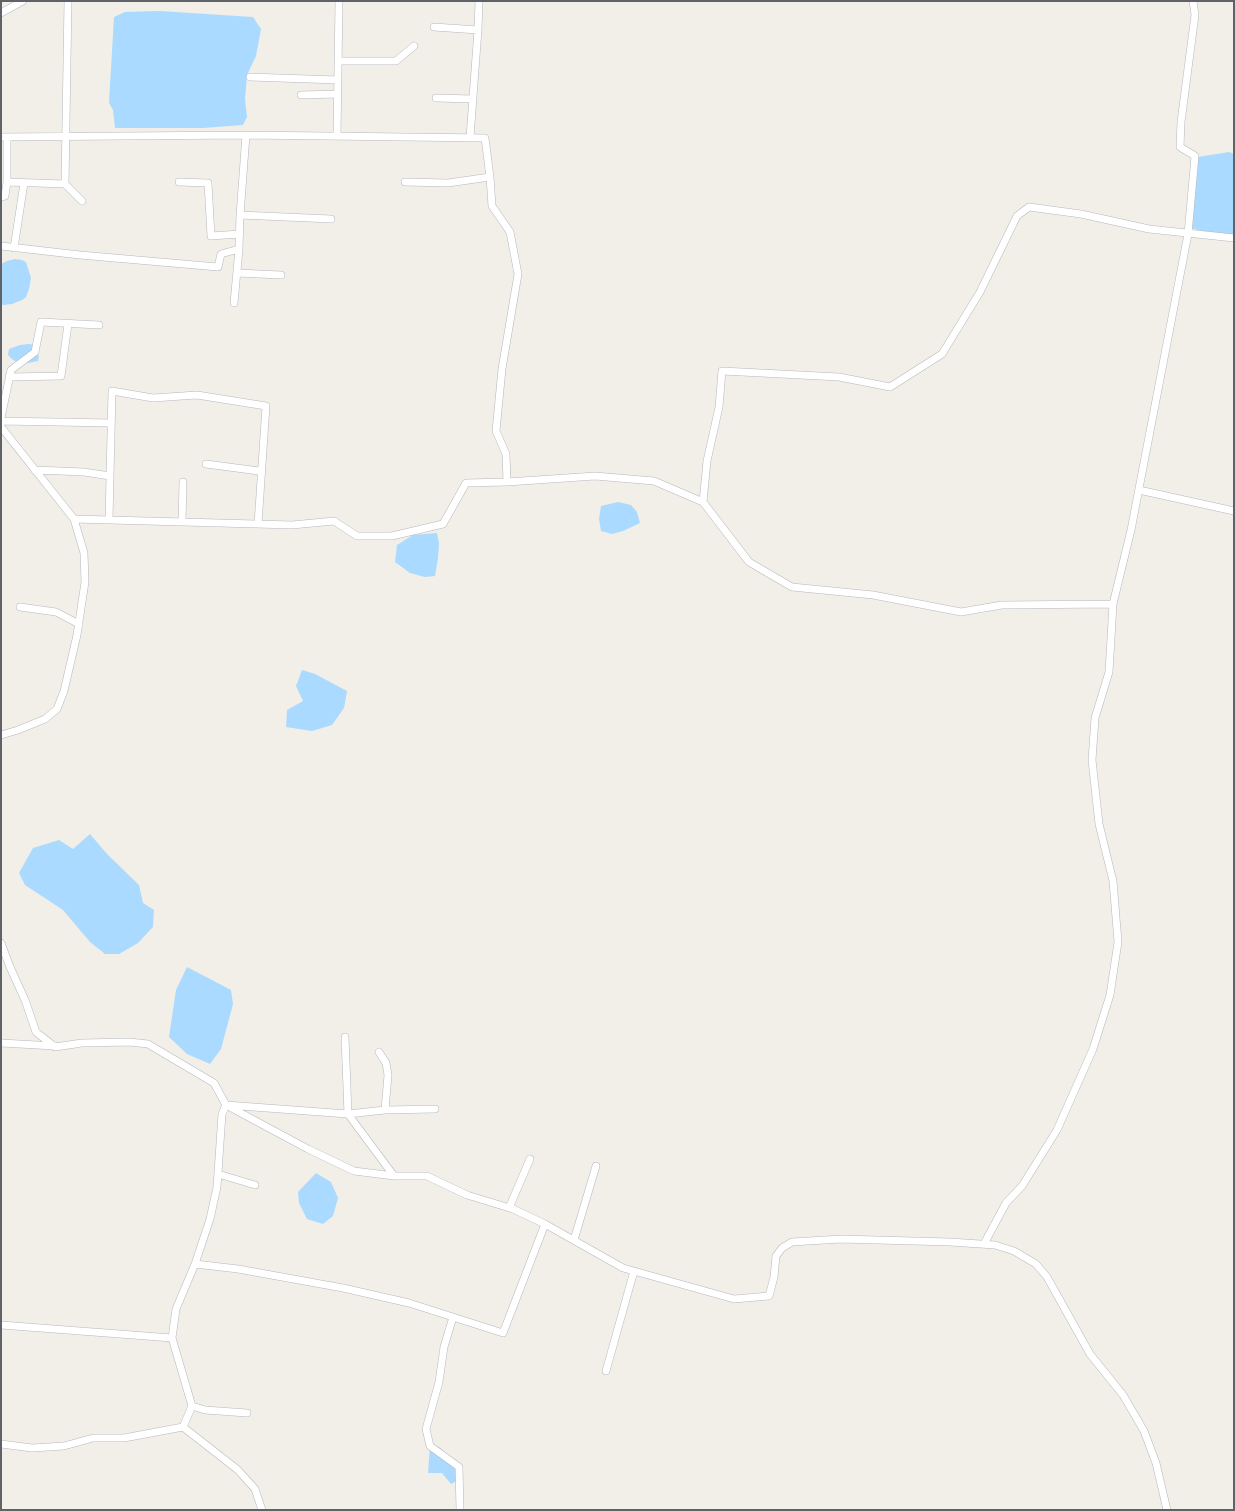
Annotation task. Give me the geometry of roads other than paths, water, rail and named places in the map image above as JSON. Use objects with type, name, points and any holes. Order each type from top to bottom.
[{"type":"street","points":[[1,13],[24,1]]},
{"type":"street","points":[[65,184],[68,1]]},
{"type":"street","points":[[337,136],[339,1]]},
{"type":"street","points":[[470,137],[479,1]]},
{"type":"street","points":[[984,1244],[1006,1203],[1022,1186],[1057,1130],[1094,1049],[1110,995],[1118,942],[1113,881],[1099,824],[1092,760],[1095,718],[1109,672],[1113,604],[1131,530],[1188,234],[1195,156],[1180,148],[1181,122],[1195,15],[1193,1]]},
{"type":"street","points":[[434,27],[478,30]]},
{"type":"street","points":[[338,61],[396,61],[414,46]]},
{"type":"street","points":[[250,77],[338,80]]},
{"type":"street","points":[[301,95],[338,94]]},
{"type":"street","points":[[436,98],[473,99]]},
{"type":"street","points":[[234,303],[246,134]]},
{"type":"street","points":[[1,197],[5,196],[7,182],[4,137],[246,134],[485,138],[492,206],[510,232],[518,274],[502,369],[496,431],[506,454],[507,482]]},
{"type":"street","points":[[406,182],[448,183],[490,177]]},
{"type":"street","points":[[7,182],[65,184],[82,201]]},
{"type":"street","points":[[179,182],[208,183],[211,236],[240,234]]},
{"type":"street","points":[[14,248],[24,183]]},
{"type":"street","points":[[703,502],[707,461],[719,407],[722,371],[839,377],[890,387],[942,354],[980,292],[1017,216],[1029,207],[1081,214],[1150,229],[1234,238]]},
{"type":"street","points":[[240,215],[331,219]]},
{"type":"street","points":[[1,246],[218,267],[221,254],[239,249]]},
{"type":"street","points":[[237,273],[281,276]]},
{"type":"street","points":[[99,325],[41,322],[35,352],[11,370],[1,420],[111,423]]},
{"type":"street","points":[[9,376],[61,376],[68,324]]},
{"type":"street","points":[[109,520],[112,391],[153,398],[197,396],[266,406],[258,524]]},
{"type":"street","points":[[1,427],[74,519],[84,553],[85,582],[79,624],[64,691],[57,709],[45,719],[1,735]]},
{"type":"street","points":[[206,464],[258,471]]},
{"type":"street","points":[[35,470],[84,472],[110,476]]},
{"type":"street","points":[[74,519],[258,524],[334,521],[357,536],[392,536],[442,524],[466,484],[595,476],[654,481],[703,502],[749,562],[792,587],[873,595],[962,612],[1002,605],[1113,604]]},
{"type":"street","points":[[182,522],[183,482]]},
{"type":"street","points":[[1139,490],[1234,510]]},
{"type":"street","points":[[20,607],[56,612],[79,624]]},
{"type":"street","points":[[1,943],[26,1000],[36,1032],[55,1046]]},
{"type":"street","points":[[345,1037],[348,1114],[394,1176]]},
{"type":"street","points":[[1,1043],[55,1046],[82,1043],[129,1042],[148,1044],[214,1083],[226,1105],[354,1171],[394,1176],[427,1176],[468,1195],[509,1208],[545,1224],[623,1268],[734,1299],[769,1296],[774,1277],[776,1256],[782,1248],[792,1242],[840,1239],[984,1244],[995,1245],[1014,1251],[1036,1264],[1047,1277],[1090,1354],[1123,1395],[1144,1431],[1156,1463],[1167,1510]]},
{"type":"street","points":[[379,1052],[386,1062],[388,1075],[385,1110]]},
{"type":"street","points":[[226,1105],[348,1114],[385,1110],[435,1109]]},
{"type":"street","points":[[182,1427],[192,1406],[172,1338],[176,1308],[195,1264],[210,1219],[217,1187],[222,1114],[226,1105]]},
{"type":"street","points":[[509,1208],[530,1159]]},
{"type":"street","points":[[574,1240],[596,1166]]},
{"type":"street","points":[[218,1174],[255,1185]]},
{"type":"street","points":[[195,1264],[238,1269],[343,1288],[409,1303],[504,1333],[545,1224]]},
{"type":"street","points":[[606,1371],[634,1271]]},
{"type":"street","points":[[453,1317],[444,1347],[439,1382],[426,1429],[430,1446],[459,1467],[460,1510]]},
{"type":"street","points":[[1,1325],[172,1338]]},
{"type":"street","points":[[192,1406],[204,1410],[247,1413]]},
{"type":"street","points":[[1,1444],[32,1448],[64,1446],[93,1438],[124,1438],[182,1427],[238,1470],[255,1489],[262,1510]]},
{"type":"water","points":[[160,11],[253,17],[261,29],[256,56],[247,75],[245,99],[247,117],[243,125],[203,128],[115,128],[113,110],[109,103],[114,17],[125,12]]},
{"type":"water","points":[[1229,152],[1234,154],[1234,235],[1209,233],[1191,228],[1198,157]]},
{"type":"water","points":[[15,259],[26,262],[31,278],[29,289],[26,297],[22,300],[3,305],[1,304],[1,264]]},
{"type":"water","points":[[29,344],[36,345],[35,352],[39,356],[38,361],[23,364],[13,360],[8,355],[9,349]]},
{"type":"water","points":[[618,502],[631,505],[637,512],[640,523],[612,534],[601,531],[599,519],[601,506]]},
{"type":"water","points":[[437,533],[439,543],[435,576],[425,577],[410,573],[395,562],[397,545],[413,535]]},
{"type":"water","points":[[302,670],[315,674],[347,691],[344,708],[332,725],[312,731],[286,727],[287,710],[303,701],[296,686]]},
{"type":"water","points":[[90,834],[107,854],[139,885],[143,903],[154,910],[153,927],[138,943],[119,954],[105,954],[90,942],[63,910],[25,885],[19,873],[33,848],[59,840],[73,849]]},
{"type":"water","points":[[187,967],[231,990],[233,1004],[221,1049],[210,1064],[187,1054],[169,1037],[176,990]]},
{"type":"water","points":[[316,1173],[331,1182],[338,1198],[333,1216],[323,1224],[307,1219],[299,1203],[298,1192]]},
{"type":"water","points":[[430,1446],[439,1447],[448,1455],[463,1478],[451,1484],[442,1473],[428,1473]]}]
